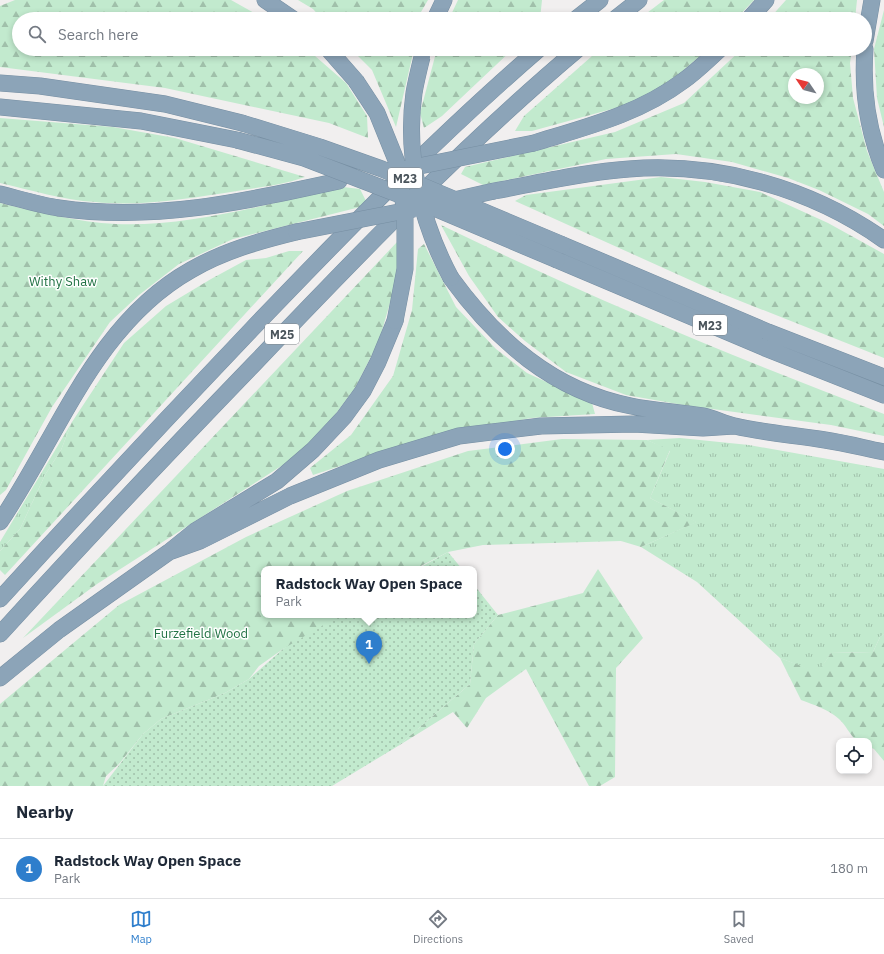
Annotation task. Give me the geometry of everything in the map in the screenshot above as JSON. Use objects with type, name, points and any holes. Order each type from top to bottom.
[{"type":"highway","points":[[265,0],[283,12]]},
{"type":"highway","points":[[438,12],[444,0]]},
{"type":"highway","points":[[585,12],[600,0]]},
{"type":"highway","points":[[624,12],[639,0]]},
{"type":"highway","points":[[755,12],[766,0]]},
{"type":"highway","points":[[870,12],[872,0]]},
{"type":"highway","points":[[0,678],[59,630],[169,552],[195,531],[277,481],[313,450],[344,417],[363,391],[378,362],[395,321],[405,269],[405,212],[396,160],[377,113],[356,81],[334,56]]},
{"type":"highway","points":[[422,56],[414,94],[412,138],[414,166],[428,228],[437,251],[451,278],[478,314],[502,339],[533,364],[567,384],[599,398],[630,406],[705,416],[734,426],[825,440],[884,452]]},
{"type":"highway","name":"M25","points":[[0,599],[134,454],[337,240],[434,144],[532,56]]},
{"type":"highway","name":"M25","points":[[0,634],[214,405],[390,223],[501,116],[570,56]]},
{"type":"highway","points":[[0,194],[58,208],[121,213],[188,210],[247,201],[339,181],[437,164],[534,143],[596,124],[642,106],[683,82],[712,56]]},
{"type":"highway","points":[[864,56],[864,84],[867,114],[876,150],[884,170]]},
{"type":"highway","name":"M23","points":[[0,83],[40,86],[165,104],[242,123],[320,147],[382,169],[761,329],[884,377]]},
{"type":"highway","name":"M23","points":[[0,107],[141,121],[237,140],[312,161],[434,208],[765,348],[884,395]]},
{"type":"highway","points":[[0,522],[93,366],[123,325],[143,305],[184,274],[222,254],[255,242],[296,232],[389,215],[494,191],[571,176],[629,169],[655,168],[714,172],[768,184],[795,193],[854,220],[884,240]]},
{"type":"highway","points":[[169,552],[200,541],[290,496],[379,460],[459,436],[541,426],[634,424],[703,428],[734,426]]},
{"type":"green space","points":[[15,0],[231,0],[252,12],[12,12],[12,56],[315,56],[346,83],[367,116],[368,138],[329,123],[165,88],[0,67],[0,6]]},
{"type":"green space","points":[[298,0],[428,0],[421,12],[316,12]]},
{"type":"green space","points":[[458,0],[542,0],[541,12],[452,12]]},
{"type":"green space","points":[[664,0],[754,0],[743,12],[648,12]]},
{"type":"green space","points":[[786,0],[857,0],[856,12],[775,12]]},
{"type":"green space","points":[[884,10],[884,127],[877,98],[874,49]]},
{"type":"green space","points":[[358,56],[412,56],[396,127],[372,70]]},
{"type":"green space","points":[[435,56],[506,56],[442,116],[424,128],[420,113]]},
{"type":"green space","points":[[592,56],[700,56],[679,74],[641,101],[532,131],[515,131],[524,116]]},
{"type":"green space","points":[[734,56],[851,56],[850,63],[853,98],[867,151],[884,192],[884,226],[868,214],[819,190],[788,178],[732,162],[676,154],[606,159],[483,185],[461,174],[465,167],[615,132],[684,103]]},
{"type":"green space","points":[[0,118],[113,127],[175,138],[305,177],[263,187],[148,203],[112,203],[83,201],[59,197],[0,183]]},
{"type":"green space","points":[[661,177],[705,182],[760,192],[828,223],[884,254],[884,358],[710,289],[515,201],[526,195]]},
{"type":"green space","name":"Withy Shaw","points":[[343,187],[360,189],[368,205],[233,239],[179,264],[139,295],[110,322],[52,407],[6,490],[0,495],[0,203],[87,221],[116,224],[144,224],[173,222],[230,213]]},
{"type":"green space","points":[[441,225],[495,251],[660,325],[772,371],[884,414],[884,436],[831,425],[683,405],[626,395],[566,372],[525,341],[498,317],[469,276]]},
{"type":"green space","points":[[398,241],[398,275],[379,341],[355,388],[323,431],[286,463],[97,584],[23,638]]},
{"type":"green space","points":[[424,244],[456,307],[496,349],[527,373],[592,403],[595,414],[531,418],[416,441],[313,475],[310,468],[351,435],[393,376],[412,310],[418,249]]},
{"type":"green space","points":[[289,251],[303,251],[5,575],[0,570],[0,551],[20,529],[45,475],[61,450],[72,422],[124,343],[166,306],[211,279],[246,260],[266,258]]},
{"type":"green space","points":[[72,422],[61,450],[45,475],[20,529],[0,551],[0,542]]},
{"type":"green space","points":[[680,438],[749,445],[884,469],[884,634],[880,637],[873,652],[831,653],[818,673],[780,658],[697,582],[641,547],[696,522],[650,498],[670,451],[647,440]]},
{"type":"green space","name":"Furzefield Wood","points":[[562,439],[647,440],[670,450],[650,498],[697,522],[641,547],[621,541],[483,545],[448,552],[421,566],[261,566],[261,618],[341,618],[313,636],[283,649],[259,666],[249,679],[225,693],[161,719],[143,734],[119,764],[106,776],[103,786],[0,786],[0,704],[119,605],[246,537],[347,491],[468,451]]},
{"type":"green space","points":[[448,552],[460,566],[422,566]]},
{"type":"green space","points":[[598,569],[643,638],[616,668],[615,777],[600,786],[589,786],[526,669],[486,698],[467,728],[453,712],[398,746],[470,684],[474,644],[498,615],[583,593]]},
{"type":"green space","points":[[477,589],[498,615],[474,644],[470,684],[398,746],[332,786],[103,786],[143,734],[161,719],[225,693],[249,679],[283,649],[335,618],[477,618]]},
{"type":"green space","points":[[884,634],[884,761],[872,748],[872,738],[854,738],[835,716],[821,708],[801,700],[780,658],[818,672],[831,653],[873,652],[880,637]]},
{"type":"place","name":"Radstock Way Open Space","points":[[369,664]]}]
